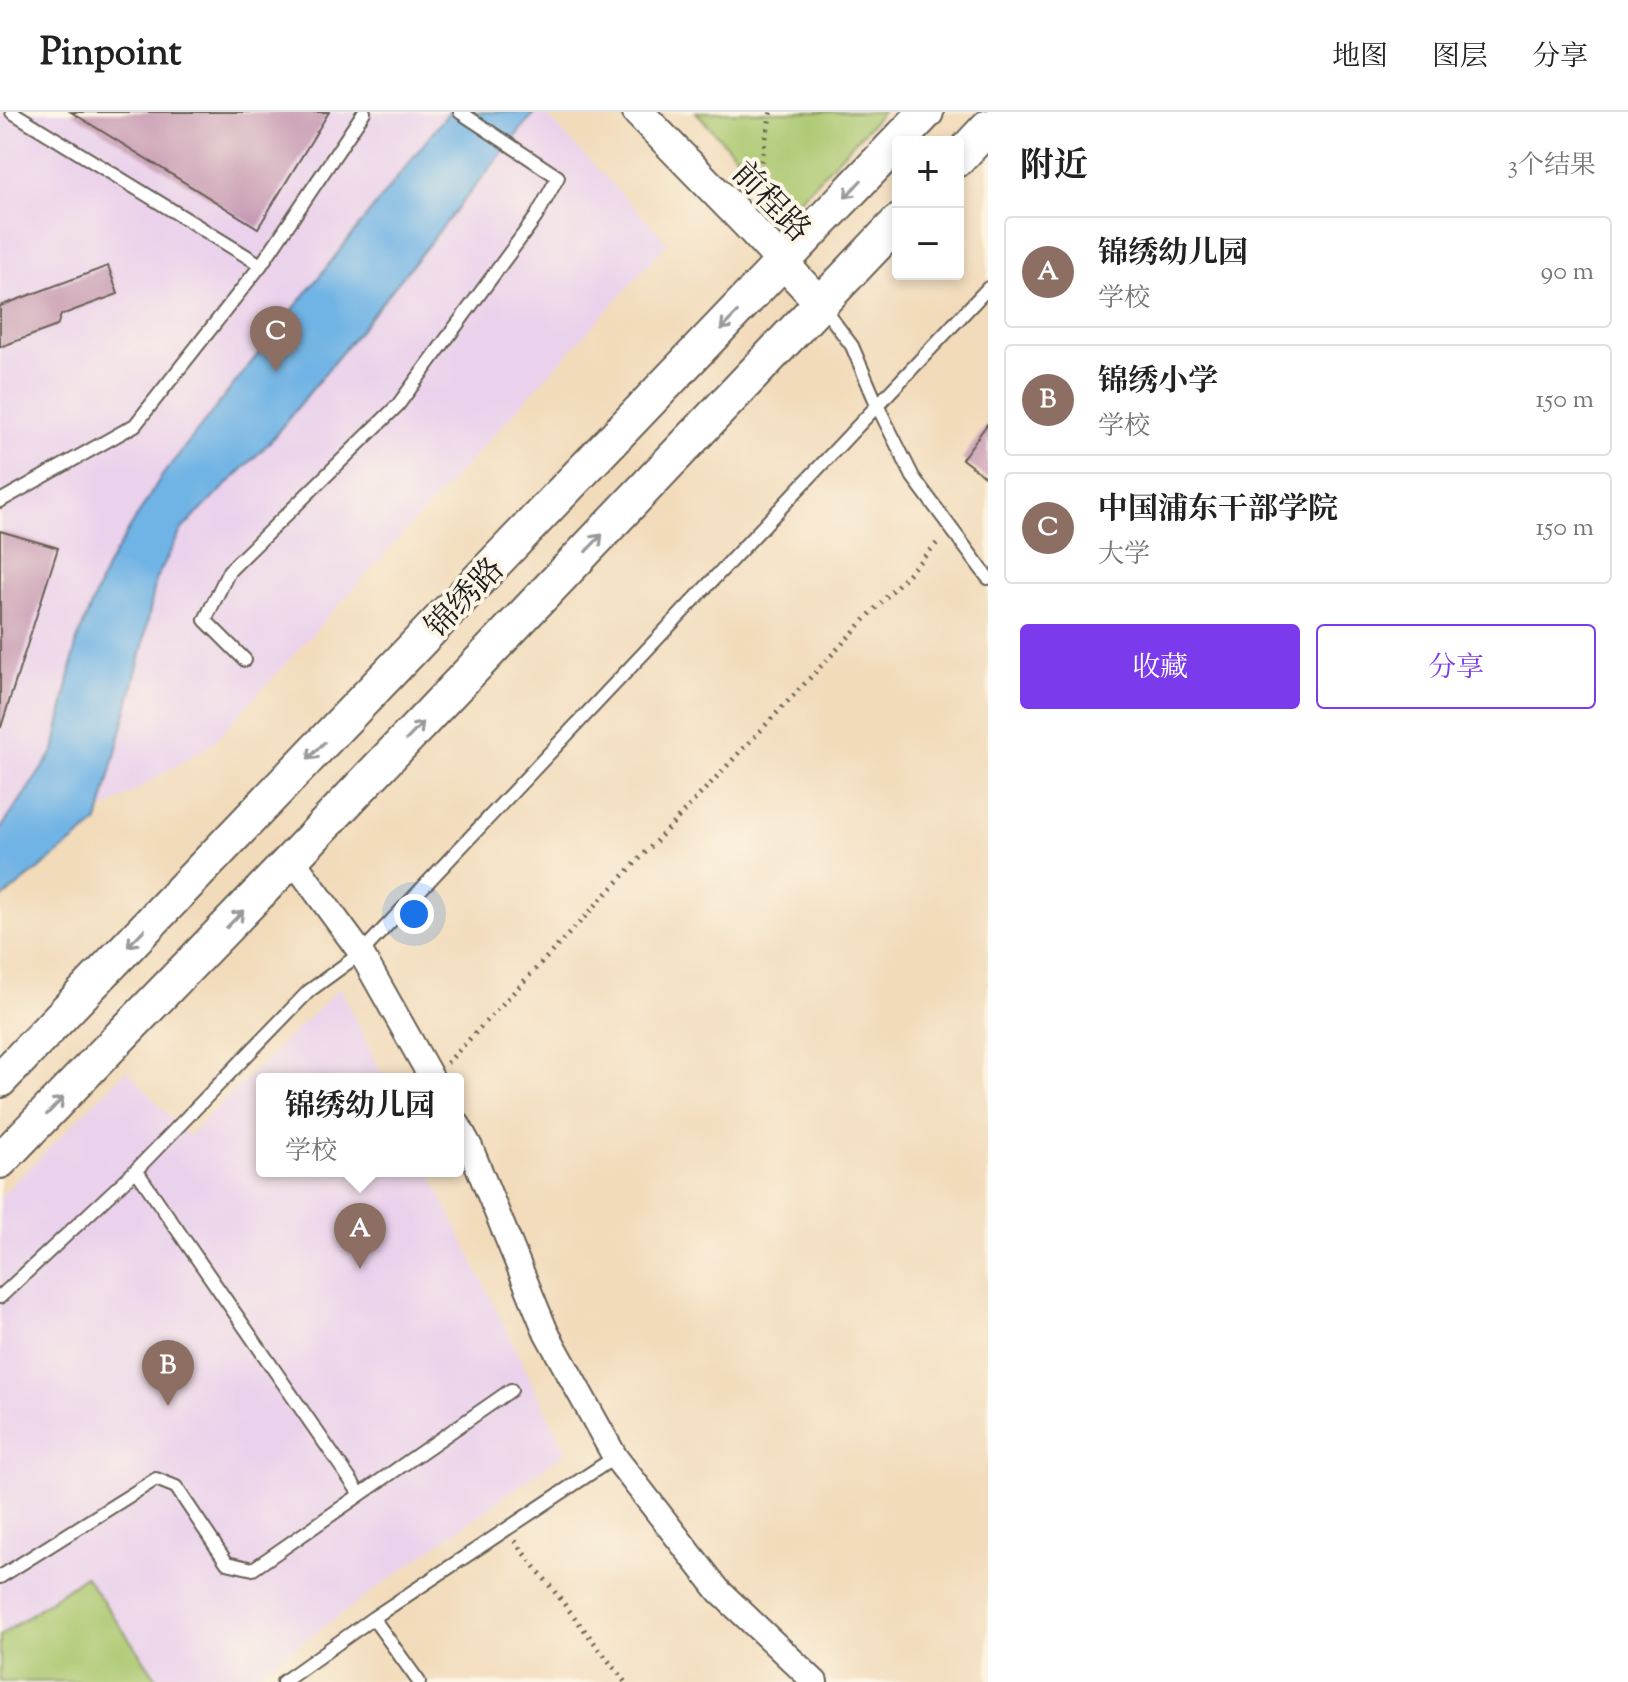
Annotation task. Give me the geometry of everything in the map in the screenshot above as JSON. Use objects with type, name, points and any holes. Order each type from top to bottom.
[{"type":"main road","name":"锦绣路","points":[[0,1080],[926,112]]},
{"type":"main road","points":[[964,153],[988,127]]},
{"type":"main road","name":"锦绣路","points":[[0,1161],[892,228]]},
{"type":"street","name":"前程路","points":[[638,112],[821,304]]},
{"type":"street","points":[[292,859],[361,953],[429,1073]]},
{"type":"street","points":[[464,1136],[546,1332],[615,1457],[719,1591],[815,1682]]},
{"type":"lane","points":[[12,112],[261,265]]},
{"type":"lane","points":[[0,501],[135,425],[261,265],[364,112]]},
{"type":"lane","points":[[245,660],[205,620],[229,571],[398,405],[536,217],[558,177],[460,112]]},
{"type":"lane","points":[[0,1297],[136,1170],[309,991],[361,953],[988,288]]},
{"type":"lane","points":[[821,304],[852,346],[913,477],[988,578]]},
{"type":"lane","points":[[136,1170],[360,1494]]},
{"type":"lane","points":[[0,1577],[156,1479],[176,1487],[227,1563],[253,1569],[511,1390]]},
{"type":"lane","points":[[283,1682],[373,1618],[615,1457]]},
{"type":"lane","points":[[373,1618],[419,1682]]},
{"type":"path","points":[[748,225],[771,112]]},
{"type":"path","points":[[438,1073],[951,529]]},
{"type":"path","points":[[507,1529],[625,1682]]},
{"type":"shaded area","points":[[0,112],[543,112],[668,243],[212,744],[0,873]]},
{"type":"shaded area","points":[[340,987],[381,1073],[256,1073],[256,1177],[432,1177],[566,1452],[247,1682],[0,1682],[0,1197],[127,1070],[188,1136]]},
{"type":"green space","points":[[696,112],[883,112],[787,212]]},
{"type":"green space","points":[[85,1576],[159,1681],[0,1682],[0,1636]]},
{"type":"water","points":[[449,112],[535,112],[268,444],[182,529],[156,579],[142,650],[98,822],[0,900],[0,830],[54,751],[77,640],[107,566],[161,477]]},
{"type":"building","points":[[71,112],[329,112],[258,228]]},
{"type":"building","points":[[108,266],[118,294],[61,315],[57,326],[0,347],[0,306]]},
{"type":"building","points":[[988,423],[988,479],[962,459]]},
{"type":"building","points":[[0,531],[58,548],[1,727],[0,727]]},
{"type":"place","name":"中国浦东干部学院","points":[[276,372]]},
{"type":"place","name":"锦绣幼儿园","points":[[360,1269]]},
{"type":"place","name":"锦绣小学","points":[[168,1406]]}]
